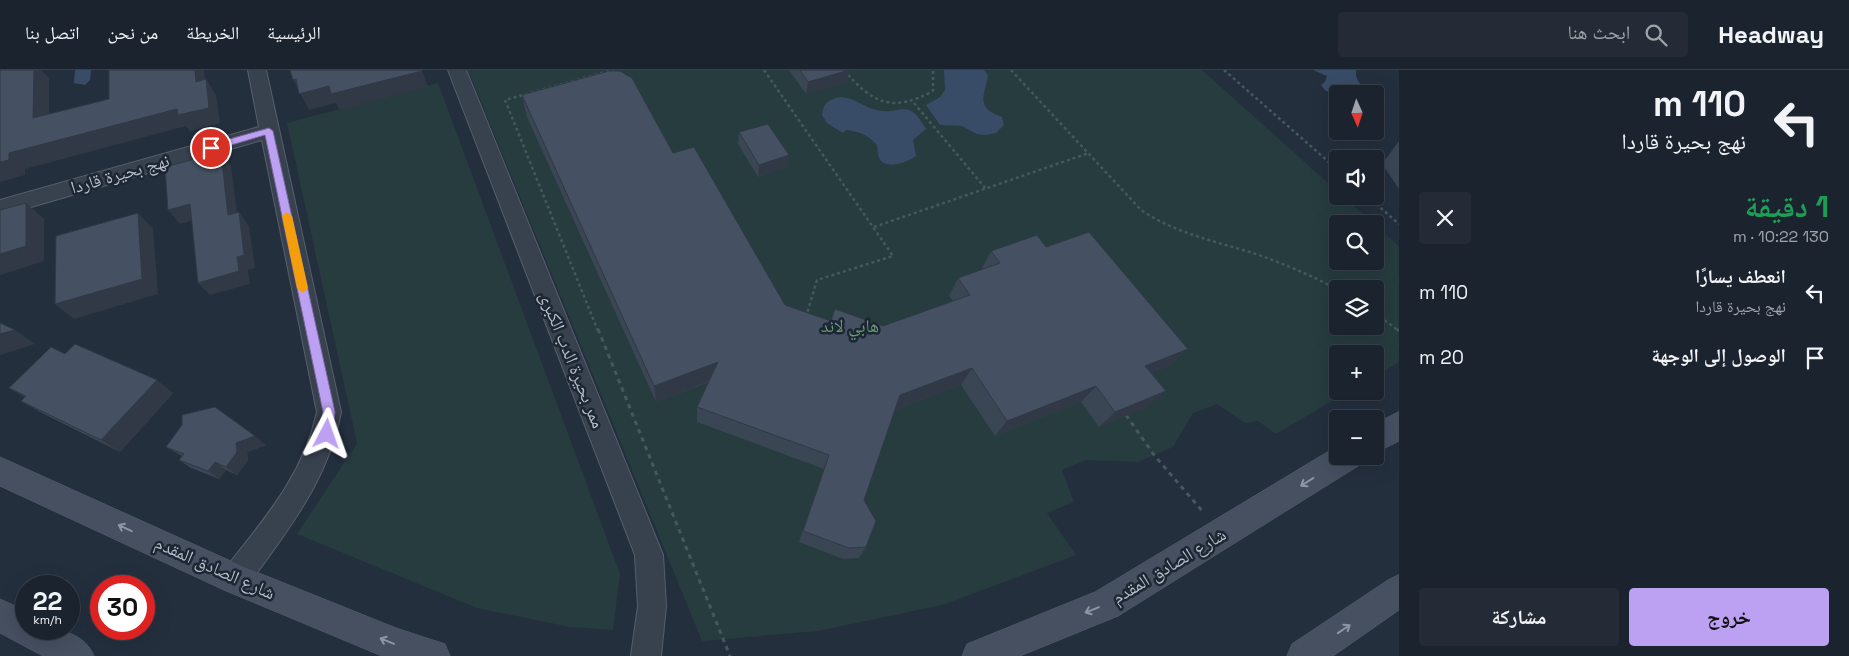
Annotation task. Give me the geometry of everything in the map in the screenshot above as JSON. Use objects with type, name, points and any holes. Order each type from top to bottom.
[{"type":"main road","points":[[1384,434],[1399,425]]},
{"type":"main road","name":"شارع الصادق المقدم","points":[[980,656],[1106,604],[1333,465]]},
{"type":"main road","name":"شارع الصادق المقدم","points":[[0,471],[235,579],[396,645],[433,656]]},
{"type":"main road","points":[[1304,656],[1399,591]]},
{"type":"main road","points":[[0,615],[77,656]]},
{"type":"street","points":[[235,579],[296,495],[316,460],[327,434],[329,412],[257,70]]},
{"type":"street","name":"ممر بحيرة الدب الكبرى","points":[[457,70],[649,555],[654,581],[655,604],[646,656]]},
{"type":"street","name":"نهج بحيرة قاردا","points":[[0,208],[269,131]]},
{"type":"path","points":[[612,70],[505,100],[730,656]]},
{"type":"path","points":[[764,70],[893,256],[817,280],[804,321]]},
{"type":"path","points":[[844,70],[860,90],[889,105],[914,103],[933,91],[933,70]]},
{"type":"path","points":[[1011,70],[1141,210],[1158,222],[1195,237],[1296,268],[1329,285]]},
{"type":"path","points":[[1224,70],[1329,162]]},
{"type":"path","points":[[914,103],[986,189]]},
{"type":"path","points":[[874,228],[1089,153]]},
{"type":"path","points":[[1377,205],[1399,224]]},
{"type":"path","points":[[1384,320],[1399,331]]},
{"type":"path","points":[[1126,416],[1154,454],[1222,534]]},
{"type":"green space","name":"هابي لاند","points":[[468,70],[1202,70],[1329,184],[1329,205],[1353,205],[1364,215],[1329,215],[1329,270],[1384,270],[1384,233],[1399,246],[1399,362],[1384,371],[1384,345],[1329,345],[1329,400],[1334,400],[1276,434],[1258,421],[1245,423],[1217,404],[1193,413],[1173,447],[1138,462],[1086,460],[1062,470],[1074,502],[1047,513],[1076,555],[942,605],[818,631],[702,641]]},
{"type":"green space","points":[[438,83],[620,574],[613,630],[570,627],[477,608],[297,534],[357,443],[287,123]]},
{"type":"water","points":[[75,70],[91,70],[90,80],[85,85],[74,83]]},
{"type":"water","points":[[944,70],[984,70],[988,75],[983,100],[984,105],[993,113],[1002,117],[1004,125],[996,133],[977,134],[962,126],[940,125],[926,105],[940,97],[945,90]]},
{"type":"water","points":[[1313,70],[1356,70],[1358,81],[1362,85],[1329,85],[1329,92],[1326,91],[1321,85],[1325,82],[1327,76]]},
{"type":"water","points":[[841,97],[882,111],[902,109],[913,112],[926,129],[913,140],[916,156],[902,163],[886,164],[879,158],[876,145],[868,137],[850,130],[846,130],[843,133],[827,123],[822,115],[825,105],[830,100]]},
{"type":"building","points":[[0,70],[34,70],[33,118],[109,99],[109,70],[195,70],[196,82],[206,79],[209,108],[178,115],[177,109],[9,153],[9,160],[0,162]]},
{"type":"building","points":[[290,70],[422,71],[331,94],[329,86],[299,94],[296,79],[293,80]]},
{"type":"building","points":[[800,70],[849,70],[808,82]]},
{"type":"building","points":[[609,71],[620,71],[632,78],[673,153],[694,147],[785,305],[831,321],[835,309],[883,326],[970,295],[958,278],[1000,263],[991,251],[1037,235],[1046,247],[1089,232],[1188,349],[1145,366],[1166,391],[1115,412],[1096,386],[1007,421],[972,368],[900,395],[864,500],[876,521],[866,547],[849,548],[803,531],[829,455],[697,407],[718,362],[654,386],[522,95]]},
{"type":"building","points":[[768,124],[789,155],[759,165],[739,132]]},
{"type":"building","points":[[221,152],[228,215],[239,212],[244,255],[237,257],[239,271],[198,283],[190,204],[168,210],[165,167]]},
{"type":"building","points":[[26,203],[26,246],[0,254],[0,210]]},
{"type":"building","points":[[138,213],[142,279],[55,304],[56,236]]},
{"type":"building","points":[[0,323],[15,330],[0,334]]},
{"type":"building","points":[[75,344],[157,380],[101,440],[21,401],[26,396],[9,388],[51,347],[65,354]]},
{"type":"building","points":[[215,407],[255,436],[236,443],[237,452],[226,467],[215,462],[208,471],[179,460],[184,454],[166,447],[182,425],[182,415]]},
{"type":"slow traffic","points":[[287,216],[303,288]]},
{"type":"route","points":[[211,148],[269,131],[329,412],[327,434]]}]
